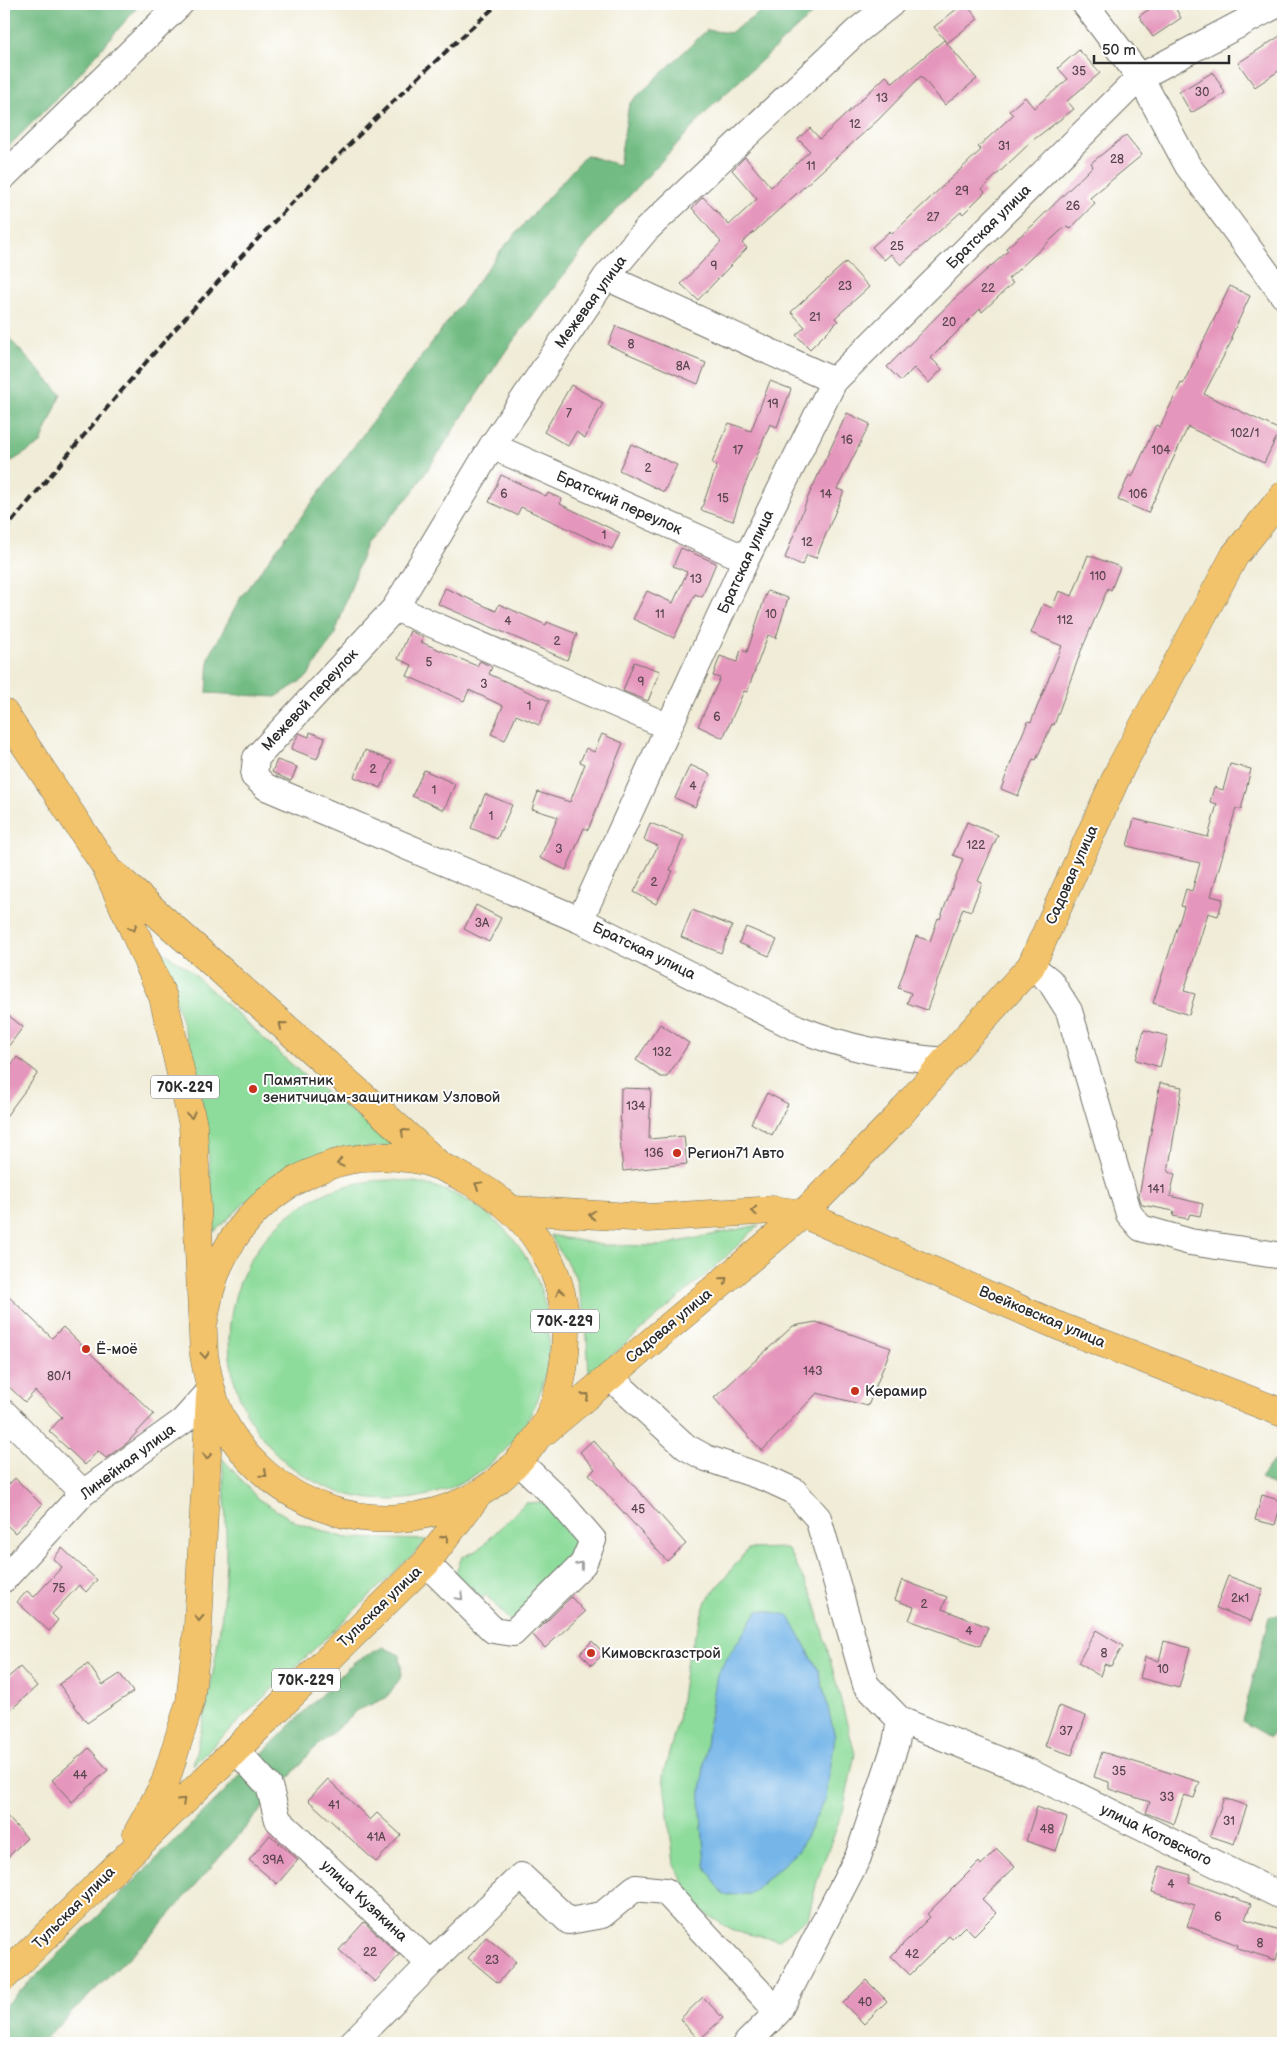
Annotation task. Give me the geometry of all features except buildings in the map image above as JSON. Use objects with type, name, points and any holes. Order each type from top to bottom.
[{"type":"main road","name":"Садовая улица","points":[[536,1439],[803,1214],[896,1119],[945,1061],[1031,966],[1125,758],[1235,555],[1283,496]]},
{"type":"main road","name":"70К-229","points":[[4,713],[57,790],[106,867],[163,997],[193,1125],[204,1320],[204,1355],[211,1390],[222,1418],[247,1456],[280,1486],[306,1502],[334,1513],[364,1519],[394,1520],[424,1516],[453,1507],[480,1493],[518,1461],[536,1439],[549,1415],[559,1389],[565,1362],[566,1334],[564,1307],[557,1280],[546,1254],[532,1231],[514,1210],[484,1188],[440,1165],[349,1082],[209,962],[106,867]]},
{"type":"main road","name":"70К-229","points":[[204,1320],[209,1294],[218,1268],[230,1244],[264,1202],[286,1186],[310,1173],[335,1163],[361,1158],[409,1158],[440,1165]]},
{"type":"main road","points":[[514,1210],[648,1218],[773,1210],[803,1214]]},
{"type":"main road","name":"Воейковская улица","points":[[803,1214],[1061,1327],[1283,1414]]},
{"type":"main road","name":"Тульская улица","points":[[122,1860],[165,1783],[190,1702],[198,1626],[211,1390]]},
{"type":"main road","name":"Тульская улица","points":[[4,1977],[426,1562],[480,1493]]},
{"type":"street","points":[[4,176],[180,4]]},
{"type":"street","name":"Межевая улица","points":[[395,608],[492,446],[606,277],[646,230],[858,31],[891,4]]},
{"type":"street","points":[[1086,4],[1140,77],[1188,166],[1283,295]]},
{"type":"street","name":"Братская улица","points":[[945,1061],[890,1056],[834,1043],[816,1036],[580,920],[746,559],[834,381],[1140,77],[1278,4]]},
{"type":"street","points":[[606,277],[834,381]]},
{"type":"street","name":"Братский переулок","points":[[492,446],[746,559]]},
{"type":"street","points":[[395,608],[669,727]]},
{"type":"street","name":"Межевой переулок","points":[[395,608],[256,758],[254,776],[266,787],[580,920]]},
{"type":"street","points":[[1031,966],[1050,981],[1069,1011],[1129,1214],[1141,1228],[1190,1242],[1283,1256]]},
{"type":"street","points":[[610,1376],[686,1447],[706,1458],[768,1479],[794,1491],[818,1518],[866,1684],[900,1720],[896,1744],[858,1857],[778,2012],[747,2043]]},
{"type":"street","name":"Линейная улица","points":[[4,1579],[83,1493],[183,1421],[211,1390]]},
{"type":"street","points":[[4,1413],[83,1493]]},
{"type":"street","points":[[426,1562],[492,1630],[512,1633],[583,1564],[593,1540],[556,1497],[518,1461]]},
{"type":"street","name":"улица Котовского","points":[[900,1720],[1030,1772],[1283,1897]]},
{"type":"street","name":"улица Кузякина","points":[[236,1749],[269,1786],[278,1820],[430,1964]]},
{"type":"street","points":[[352,2043],[521,1876],[569,1921],[602,1915],[635,1888],[665,1891],[778,2012]]},
{"type":"green space","points":[[4,4],[140,4],[69,86],[4,151]]},
{"type":"green space","points":[[772,4],[820,4],[821,6],[713,105],[598,230],[507,349],[412,493],[366,544],[335,634],[307,677],[276,697],[207,693],[209,657],[241,597],[502,249],[586,155],[619,165],[629,104],[707,30],[730,33]]},
{"type":"green space","points":[[4,333],[61,394],[41,443],[4,466]]},
{"type":"green space","points":[[159,949],[187,968],[301,1073],[395,1146],[332,1150],[263,1186],[214,1232],[209,1160],[198,1073]]},
{"type":"green space","points":[[389,1180],[420,1183],[450,1192],[478,1207],[502,1227],[522,1251],[537,1279],[546,1309],[549,1340],[546,1371],[537,1401],[522,1429],[502,1453],[478,1473],[450,1488],[420,1497],[389,1500],[358,1497],[328,1488],[300,1473],[276,1453],[256,1429],[241,1401],[232,1371],[229,1340],[232,1309],[241,1279],[256,1251],[276,1227],[300,1207],[328,1192],[358,1183]]},
{"type":"green space","points":[[759,1225],[717,1265],[589,1375],[586,1320],[575,1276],[550,1235],[601,1245],[659,1246]]},
{"type":"green space","points":[[222,1458],[258,1499],[298,1523],[346,1538],[428,1540],[193,1765],[212,1678],[224,1589],[226,1521]]},
{"type":"green space","points":[[1273,1461],[1283,1464],[1283,1492],[1260,1478]]},
{"type":"green space","points":[[547,1502],[578,1540],[578,1554],[511,1622],[486,1595],[480,1600],[455,1574],[462,1557],[478,1550],[525,1503]]},
{"type":"green space","points":[[787,1548],[814,1599],[855,1754],[843,1811],[818,1877],[808,1918],[778,1940],[733,1931],[695,1907],[674,1863],[663,1775],[678,1720],[686,1664],[706,1601],[748,1549]],"holes":[[[758,1610],[788,1616],[819,1671],[771,1875],[750,1894]]]},
{"type":"green space","points":[[1283,1615],[1283,1719],[1270,1737],[1242,1721],[1269,1617]]},
{"type":"green space","points":[[383,1647],[400,1655],[402,1676],[386,1698],[358,1710],[313,1750],[153,1934],[40,2043],[4,2043],[4,2006],[136,1879],[354,1662]]},
{"type":"water","points":[[758,1610],[788,1615],[819,1671],[835,1737],[826,1798],[799,1850],[750,1894],[723,1895],[705,1865],[700,1801],[708,1728],[717,1674]]},
{"type":"railway","points":[[4,531],[149,359],[289,206],[371,123],[498,4]]},
{"type":"place","name":"Памятник зенитчицам-защитникам Узловой","points":[[253,1089]]},
{"type":"place","name":"Регион71 Авто","points":[[677,1153]]},
{"type":"place","name":"Ё-моё","points":[[86,1349]]},
{"type":"place","name":"Керамир","points":[[855,1391]]},
{"type":"place","name":"Кимовскгазстрой","points":[[591,1653]]}]
